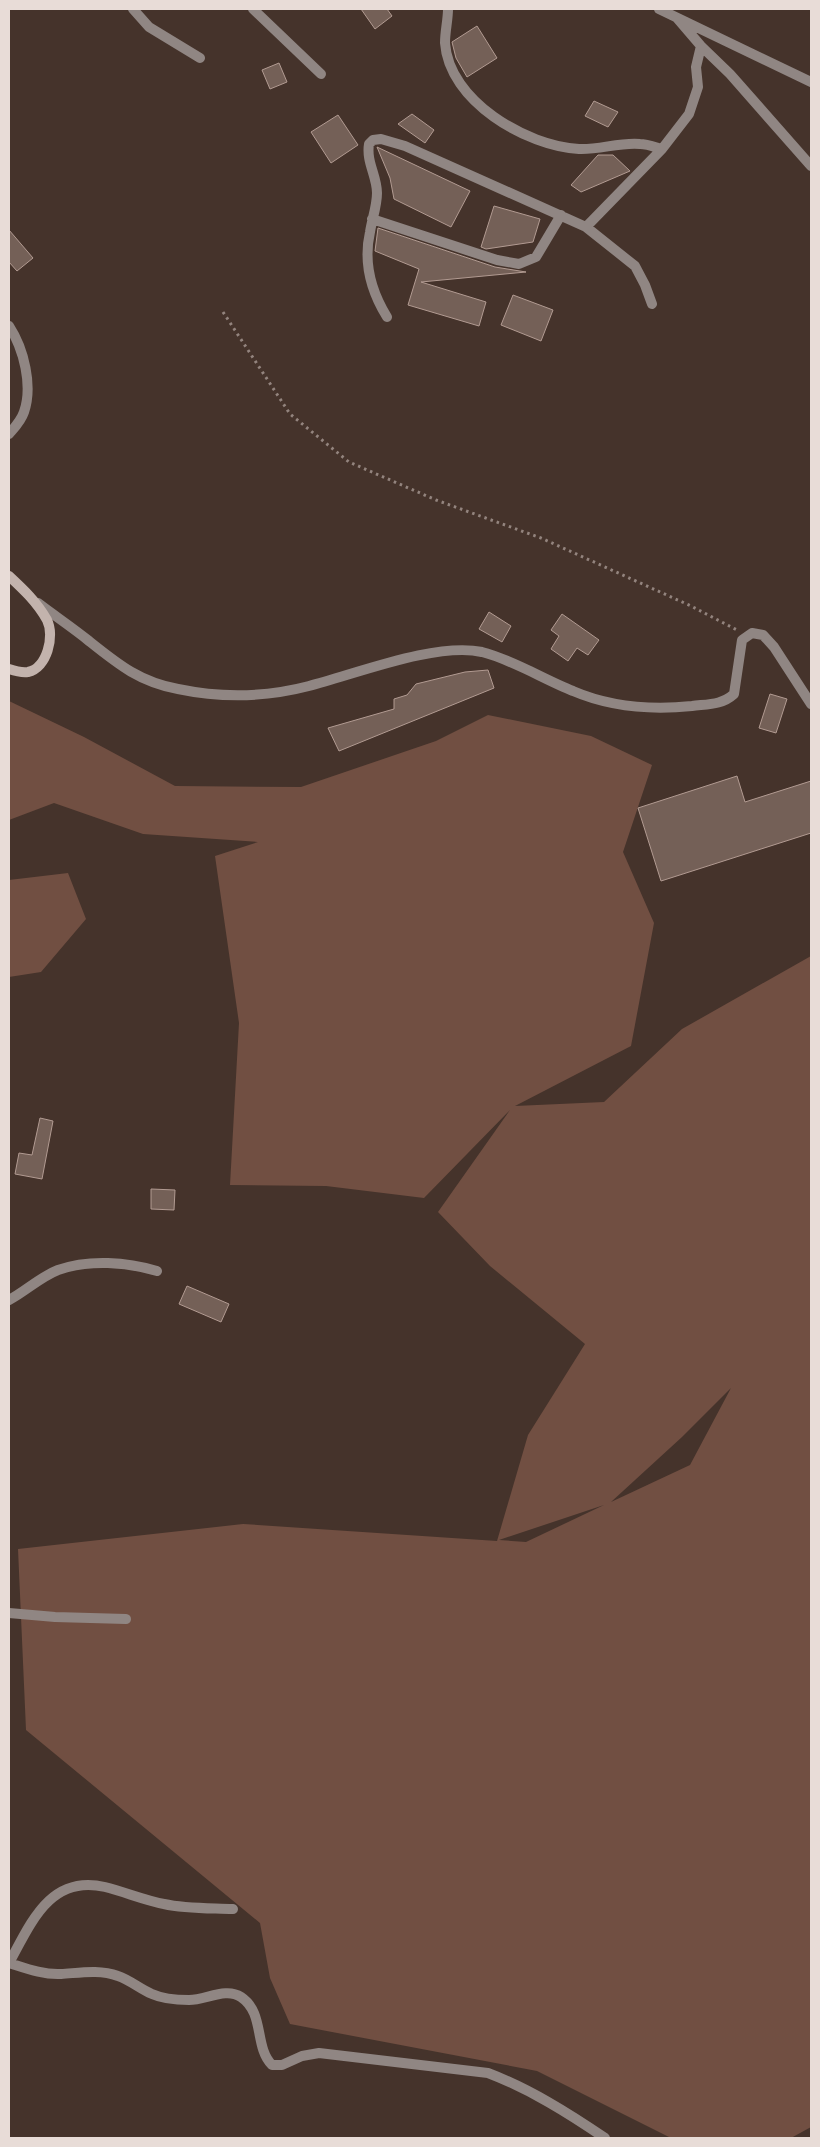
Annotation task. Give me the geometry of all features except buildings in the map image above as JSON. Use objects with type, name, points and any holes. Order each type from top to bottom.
[{"type":"main road","points":[[9,576],[35,601],[48,622],[50,636],[47,652],[39,666],[29,672],[9,669]]},
{"type":"street","points":[[133,9],[149,27],[200,58]]},
{"type":"street","points":[[253,9],[321,74]]},
{"type":"street","points":[[448,9],[445,44],[456,79],[470,96],[506,124],[549,144],[567,148],[599,149],[638,143],[662,149]]},
{"type":"street","points":[[659,9],[811,82]]},
{"type":"street","points":[[677,18],[701,46],[730,74],[811,166]]},
{"type":"street","points":[[586,227],[662,149],[689,114],[698,88],[696,68],[701,46]]},
{"type":"street","points":[[387,317],[376,299],[368,269],[367,252],[377,193],[376,180],[369,161],[368,149],[369,144],[374,140],[381,139],[405,146],[455,167],[586,227],[635,266],[652,304]]},
{"type":"street","points":[[372,219],[497,260],[519,264],[536,256],[561,215]]},
{"type":"street","points":[[9,326],[26,372],[28,398],[20,421],[9,434]]},
{"type":"street","points":[[35,601],[136,676],[178,690],[226,695],[266,695],[309,686],[409,658],[457,650],[483,652],[575,692],[623,705],[673,708],[720,703],[728,700],[734,694],[742,640],[746,635],[752,633],[763,635],[774,647],[811,704]]},
{"type":"street","points":[[9,1300],[59,1270],[83,1265],[134,1264],[157,1271]]},
{"type":"street","points":[[9,1613],[126,1619]]},
{"type":"street","points":[[233,1909],[165,1905],[104,1887],[84,1884],[68,1887],[49,1899],[31,1922],[9,1963],[40,1973],[59,1975],[84,1971],[117,1976],[152,1994],[173,1999],[192,2000],[232,1993],[242,1998],[254,2011],[260,2032],[262,2049],[272,2065],[282,2065],[302,2056],[319,2053],[488,2073],[505,2079],[572,2115],[605,2138]]},
{"type":"path","points":[[223,312],[290,414],[349,462],[436,500],[541,538],[691,606],[746,635]]},
{"type":"shaded area","points":[[9,701],[84,737],[175,786],[301,787],[436,741],[488,715],[591,736],[652,765],[623,852],[654,923],[631,1046],[515,1106],[604,1102],[682,1029],[811,956],[811,2127],[791,2138],[669,2137],[537,2071],[290,2024],[270,1978],[260,1923],[26,1730],[18,1549],[243,1524],[497,1541],[528,1435],[585,1344],[490,1266],[438,1212],[510,1110],[424,1198],[326,1186],[230,1185],[239,1023],[215,856],[258,842],[143,834],[54,803],[9,820]],"holes":[[[731,1388],[690,1465],[611,1502],[682,1437]],[[604,1505],[526,1542],[499,1540]]]},
{"type":"shaded area","points":[[68,873],[86,919],[41,972],[9,977],[9,880]]}]
